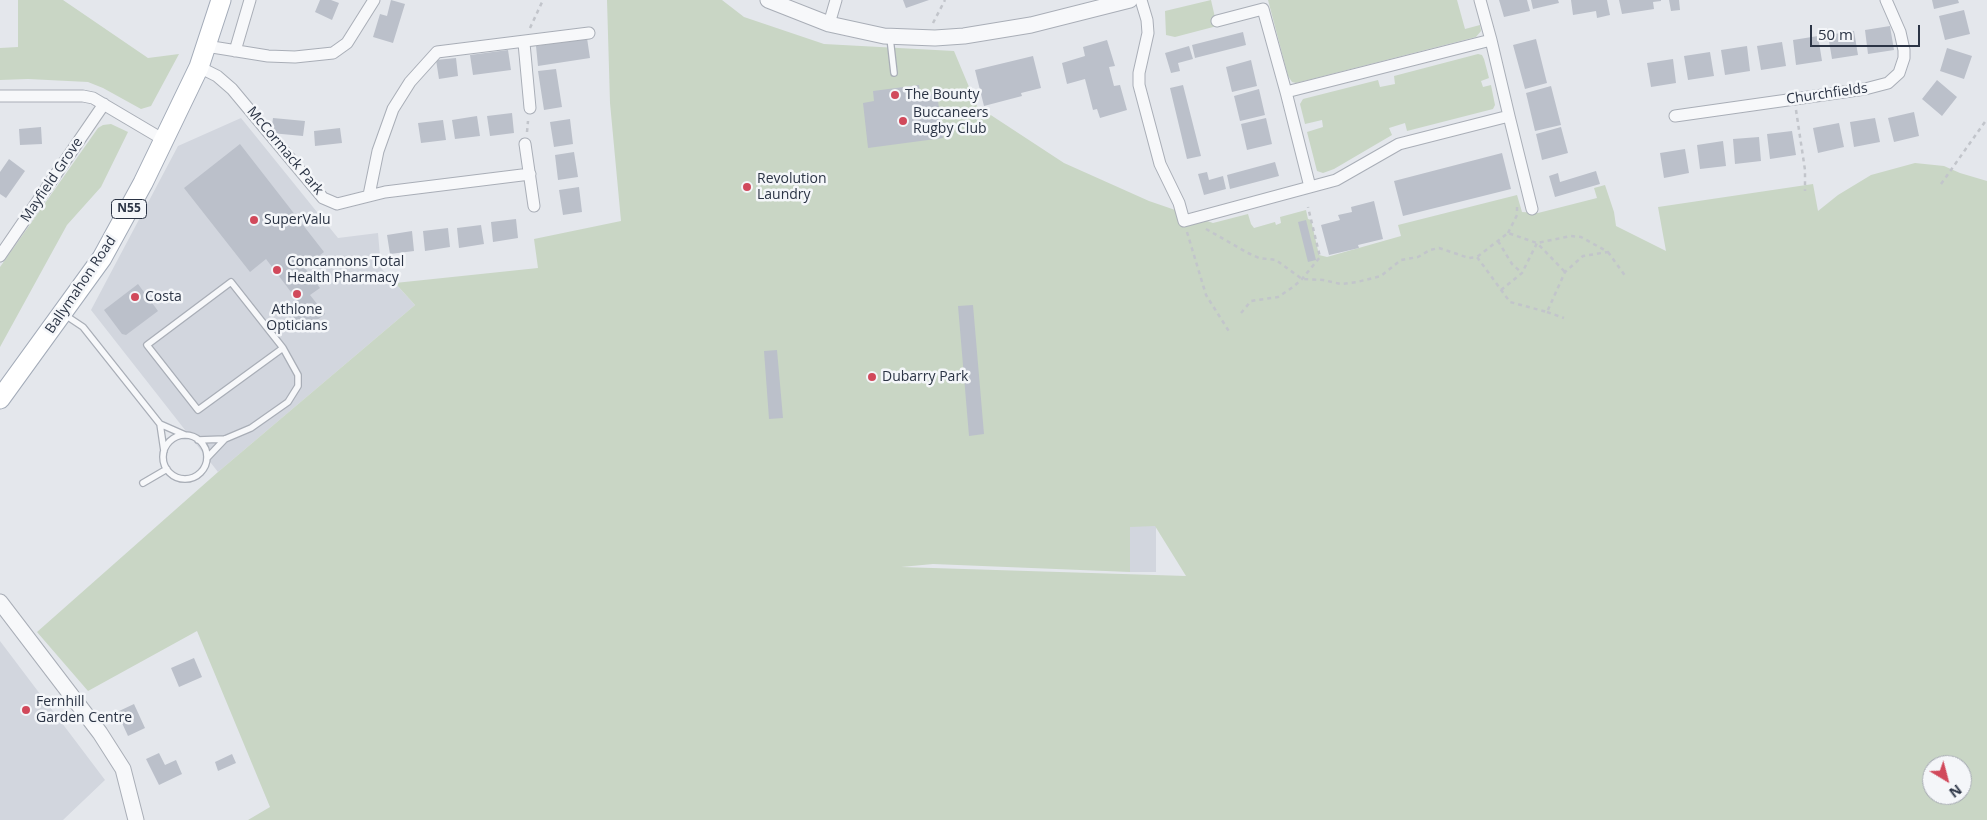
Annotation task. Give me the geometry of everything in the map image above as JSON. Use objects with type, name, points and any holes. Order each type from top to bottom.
[{"type":"main road","name":"Ballymahon Road","points":[[0,399],[102,258],[143,183],[199,67],[221,0]]},
{"type":"street","points":[[235,51],[250,0]]},
{"type":"street","points":[[206,46],[295,57],[333,54],[347,43],[374,0]]},
{"type":"street","points":[[768,0],[829,24],[890,36],[924,38],[948,38],[993,33],[1130,0]]},
{"type":"street","points":[[829,24],[836,0]]},
{"type":"street","points":[[1142,0],[1148,33],[1139,73],[1139,85],[1160,164],[1179,204],[1184,221],[1336,180],[1399,144],[1509,116]]},
{"type":"street","points":[[1480,0],[1509,116],[1527,206]]},
{"type":"street","name":"Churchfields","points":[[1675,116],[1881,86],[1895,78],[1902,66],[1904,50],[1900,32],[1886,0]]},
{"type":"street","points":[[1217,21],[1263,8],[1310,187]]},
{"type":"street","points":[[369,195],[378,151],[393,109],[410,82],[437,52],[524,43],[589,33]]},
{"type":"street","points":[[1286,92],[1491,40]]},
{"type":"street","points":[[524,43],[530,108]]},
{"type":"street","name":"McCormack Park","points":[[199,67],[217,76],[232,89],[323,198],[337,204],[369,195],[530,174]]},
{"type":"street","points":[[0,96],[83,96],[97,100],[164,140]]},
{"type":"street","name":"Mayfield Grove","points":[[0,256],[104,104]]},
{"type":"street","points":[[526,144],[534,206]]},
{"type":"street","points":[[0,602],[109,747],[122,769],[136,820]]},
{"type":"lane","points":[[890,36],[894,73]]},
{"type":"lane","points":[[198,440],[225,439],[251,428],[288,402],[298,386],[298,375],[283,348],[231,282],[147,345],[198,410],[283,348]]},
{"type":"lane","points":[[63,313],[83,327],[160,424],[198,440],[203,444],[207,458]]},
{"type":"lane","points":[[160,424],[164,452],[163,459],[167,469],[175,476],[190,478],[202,470],[207,458],[225,439]]},
{"type":"lane","points":[[164,452],[172,439],[185,435]]},
{"type":"lane","points":[[143,484],[167,469]]},
{"type":"path","points":[[524,43],[542,0]]},
{"type":"path","points":[[924,38],[945,0]]},
{"type":"path","points":[[1794,99],[1805,170],[1805,191]]},
{"type":"path","points":[[526,144],[530,108]]},
{"type":"path","points":[[1941,184],[1987,119]]},
{"type":"path","points":[[1196,218],[1198,225],[1259,258],[1276,260],[1302,279],[1323,280],[1341,284],[1381,276],[1401,260],[1418,257],[1430,250],[1439,248],[1469,258],[1477,257],[1508,233],[1517,215],[1517,204],[1527,206]]},
{"type":"path","points":[[1241,313],[1251,301],[1278,297],[1302,279],[1320,257],[1308,207]]},
{"type":"path","points":[[1184,221],[1206,295],[1230,333]]},
{"type":"path","points":[[1508,233],[1538,243],[1565,272]]},
{"type":"path","points":[[1501,290],[1522,273],[1538,243],[1571,236],[1581,237],[1608,252],[1626,277]]},
{"type":"path","points":[[1498,241],[1512,264],[1522,273]]},
{"type":"path","points":[[1547,312],[1565,272],[1583,256],[1608,252]]},
{"type":"path","points":[[1477,257],[1510,302],[1564,318]]},
{"type":"shaded area","points":[[241,118],[338,238],[378,233],[381,268],[415,305],[218,472],[91,310],[178,146]]},
{"type":"shaded area","points":[[1130,526],[1156,526],[1156,572],[1130,572]]},
{"type":"shaded area","name":"Fernhill Garden Centre","points":[[0,641],[105,780],[63,820],[0,820]]},
{"type":"green space","points":[[18,0],[63,0],[148,58],[179,54],[151,106],[141,109],[88,82],[28,79],[0,80],[0,48],[18,47]]},
{"type":"green space","points":[[607,0],[722,0],[744,17],[824,44],[954,51],[977,106],[1064,163],[1149,201],[1213,223],[1248,214],[1254,228],[1275,222],[1276,225],[1281,223],[1280,217],[1306,210],[1308,219],[1311,220],[1319,255],[1327,257],[1401,236],[1398,225],[1517,195],[1522,212],[1538,213],[1597,198],[1594,188],[1605,185],[1614,212],[1616,226],[1666,251],[1658,207],[1813,184],[1818,211],[1838,195],[1871,175],[1915,163],[1944,166],[1987,181],[1987,820],[248,820],[270,807],[197,631],[88,691],[37,632],[218,472],[415,305],[395,283],[538,268],[534,239],[621,221],[610,103]],"holes":[[[1155,526],[1186,576],[901,567],[933,564],[1130,572],[1130,527]]]},
{"type":"green space","points":[[1211,0],[1217,26],[1175,37],[1166,35],[1165,11]]},
{"type":"green space","points":[[1268,0],[1457,0],[1465,29],[1480,25],[1481,31],[1476,37],[1296,83],[1292,82],[1288,76]]},
{"type":"green space","points":[[1478,54],[1482,55],[1484,59],[1489,78],[1481,81],[1483,87],[1491,85],[1495,105],[1493,109],[1407,131],[1405,123],[1389,128],[1392,135],[1334,169],[1323,173],[1317,171],[1307,132],[1323,127],[1322,120],[1305,124],[1300,104],[1303,99],[1378,80],[1380,87],[1395,84],[1394,76]]},
{"type":"green space","points":[[111,124],[128,132],[101,187],[67,225],[0,347],[0,267],[98,128]]},
{"type":"building","points":[[320,0],[331,0],[339,3],[332,20],[315,12]]},
{"type":"building","points":[[391,0],[405,4],[393,43],[373,37],[380,14],[387,16]]},
{"type":"building","points":[[903,0],[929,0],[906,8]]},
{"type":"building","points":[[1499,0],[1527,0],[1530,11],[1504,17]]},
{"type":"building","points":[[1531,0],[1558,0],[1559,3],[1533,9]]},
{"type":"building","points":[[1571,0],[1607,0],[1610,15],[1597,18],[1596,11],[1573,15]]},
{"type":"building","points":[[1619,0],[1661,1],[1653,2],[1654,9],[1622,14]]},
{"type":"building","points":[[1669,0],[1679,0],[1680,10],[1671,11]]},
{"type":"building","points":[[1932,0],[1958,0],[1959,3],[1934,9]]},
{"type":"building","points":[[1964,10],[1970,34],[1945,40],[1939,16]]},
{"type":"building","points":[[1890,26],[1894,50],[1868,54],[1865,30]]},
{"type":"building","points":[[1854,31],[1858,55],[1832,59],[1828,35]]},
{"type":"building","points":[[1243,32],[1246,45],[1195,58],[1192,45]]},
{"type":"building","points":[[1818,36],[1822,61],[1796,65],[1793,40]]},
{"type":"building","points":[[587,38],[590,58],[538,66],[536,46]]},
{"type":"building","points":[[1536,39],[1547,83],[1525,89],[1513,45]]},
{"type":"building","points":[[1107,40],[1115,66],[1109,67],[1114,86],[1120,85],[1127,110],[1100,118],[1097,109],[1093,110],[1085,79],[1067,84],[1062,63],[1085,56],[1083,47]]},
{"type":"building","points":[[1782,42],[1786,66],[1761,70],[1757,46]]},
{"type":"building","points":[[1189,46],[1193,59],[1178,63],[1180,71],[1171,73],[1165,53]]},
{"type":"building","points":[[1747,46],[1750,71],[1725,75],[1721,50]]},
{"type":"building","points":[[1947,48],[1972,56],[1964,79],[1940,71]]},
{"type":"building","points":[[508,50],[511,70],[473,75],[470,55]]},
{"type":"building","points":[[1710,52],[1714,76],[1688,80],[1684,56]]},
{"type":"building","points":[[1033,56],[1041,88],[1021,93],[1022,96],[984,106],[975,70]]},
{"type":"building","points":[[456,58],[458,76],[439,79],[436,60]]},
{"type":"building","points":[[1673,59],[1676,83],[1651,87],[1647,63]]},
{"type":"building","points":[[1251,60],[1257,86],[1232,92],[1226,67]]},
{"type":"building","points":[[556,69],[562,107],[544,110],[538,71]]},
{"type":"building","points":[[1937,80],[1957,97],[1942,116],[1922,99]]},
{"type":"building","name":"Buccaneers Rugby Club","points":[[919,85],[921,96],[937,93],[943,138],[868,148],[863,103],[874,101],[873,91]]},
{"type":"building","points":[[1183,85],[1201,156],[1187,159],[1170,88]]},
{"type":"building","points":[[1551,86],[1561,125],[1535,131],[1526,93]]},
{"type":"building","points":[[1259,89],[1265,115],[1240,121],[1234,96]]},
{"type":"building","points":[[1914,112],[1919,136],[1894,142],[1888,118]]},
{"type":"building","points":[[512,113],[514,133],[490,136],[487,116]]},
{"type":"building","points":[[477,116],[480,136],[455,139],[452,120]]},
{"type":"building","points":[[273,118],[305,121],[303,136],[271,133]]},
{"type":"building","points":[[1266,118],[1272,144],[1247,150],[1241,124]]},
{"type":"building","points":[[1875,118],[1880,142],[1854,147],[1850,122]]},
{"type":"building","points":[[570,119],[573,144],[554,147],[550,122]]},
{"type":"building","points":[[443,120],[446,140],[421,143],[418,123]]},
{"type":"building","points":[[1839,123],[1844,147],[1818,153],[1813,128]]},
{"type":"building","points":[[41,127],[42,144],[20,145],[19,129]]},
{"type":"building","points":[[1561,127],[1568,153],[1542,160],[1536,134]]},
{"type":"building","points":[[340,128],[342,143],[315,146],[314,131]]},
{"type":"building","points":[[1792,131],[1796,155],[1770,159],[1767,134]]},
{"type":"building","points":[[1759,137],[1761,161],[1735,164],[1733,139]]},
{"type":"building","points":[[1723,141],[1726,166],[1700,169],[1697,145]]},
{"type":"building","name":"SuperValu","points":[[240,144],[324,252],[304,267],[320,288],[310,295],[325,314],[304,330],[286,308],[297,300],[266,259],[250,272],[184,188]]},
{"type":"building","points":[[1685,149],[1689,173],[1664,178],[1660,153]]},
{"type":"building","points":[[574,152],[578,177],[558,180],[555,155]]},
{"type":"building","points":[[1502,153],[1511,189],[1403,216],[1394,181]]},
{"type":"building","points":[[9,159],[25,171],[6,198],[0,194],[0,172]]},
{"type":"building","points":[[1275,162],[1279,176],[1230,189],[1227,175]]},
{"type":"building","points":[[1596,171],[1600,184],[1555,197],[1549,176],[1558,173],[1560,182]]},
{"type":"building","points":[[1207,172],[1209,180],[1223,176],[1226,189],[1204,195],[1198,174]]},
{"type":"building","points":[[579,187],[582,212],[563,215],[559,190]]},
{"type":"building","points":[[1374,201],[1383,239],[1358,245],[1359,248],[1329,255],[1321,225],[1340,220],[1338,215],[1352,212],[1351,207]]},
{"type":"building","points":[[516,219],[518,238],[493,242],[491,222]]},
{"type":"building","points":[[1306,220],[1316,260],[1308,262],[1298,222]]},
{"type":"building","points":[[481,225],[484,244],[459,248],[457,228]]},
{"type":"building","points":[[448,228],[450,247],[425,251],[423,231]]},
{"type":"building","points":[[412,231],[414,251],[390,254],[387,235]]},
{"type":"building","name":"Costa","points":[[138,284],[158,311],[126,335],[122,334],[104,310]]},
{"type":"building","points":[[973,305],[984,434],[969,436],[958,306]]},
{"type":"building","points":[[777,350],[783,418],[769,419],[764,351]]},
{"type":"building","points":[[194,658],[202,677],[179,687],[171,668]]},
{"type":"building","points":[[134,704],[145,728],[128,736],[117,712]]},
{"type":"building","points":[[159,753],[165,765],[176,760],[182,774],[159,785],[146,759]]},
{"type":"building","points":[[232,754],[236,763],[218,771],[215,762]]},
{"type":"place","name":"The Bounty","points":[[895,95]]},
{"type":"place","name":"Buccaneers Rugby Club","points":[[903,121]]},
{"type":"place","name":"Revolution Laundry","points":[[747,187]]},
{"type":"place","name":"SuperValu","points":[[254,220]]},
{"type":"place","name":"Concannons Total Health Pharmacy","points":[[277,270]]},
{"type":"place","name":"Athlone Opticians","points":[[297,294]]},
{"type":"place","name":"Costa","points":[[135,297]]},
{"type":"place","name":"Dubarry Park","points":[[872,377]]},
{"type":"place","name":"Fernhill Garden Centre","points":[[26,710]]}]
